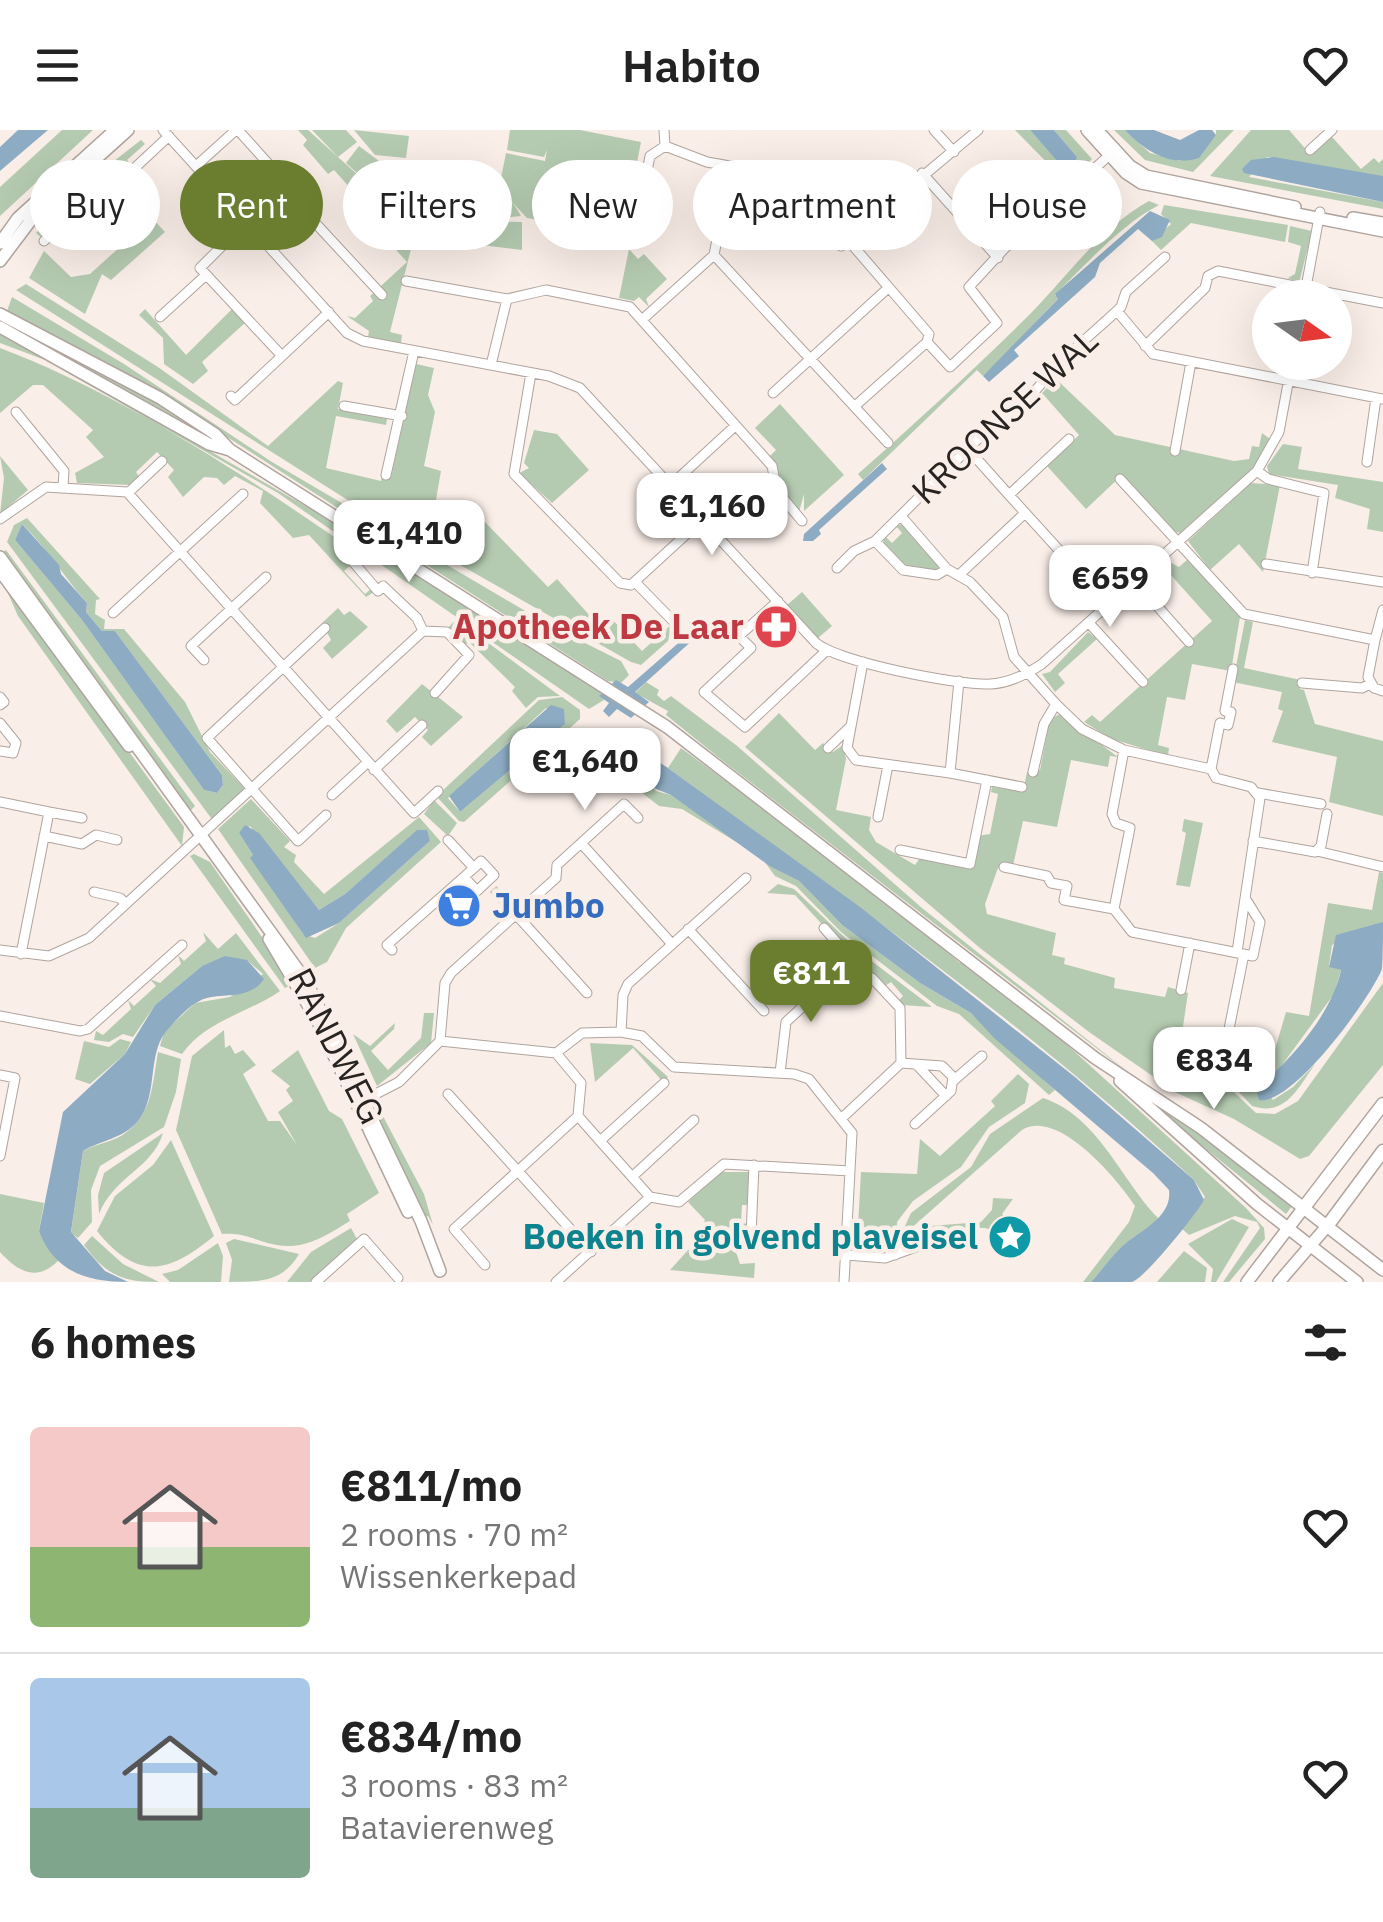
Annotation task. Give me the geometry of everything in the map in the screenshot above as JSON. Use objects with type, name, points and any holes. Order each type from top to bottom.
[{"type":"main road","points":[[0,243],[18,218],[115,130]]},
{"type":"main road","points":[[0,260],[37,212],[128,130]]},
{"type":"main road","points":[[1086,130],[1112,153]]},
{"type":"main road","points":[[1097,130],[1133,179],[1150,186],[1383,223]]},
{"type":"main road","points":[[1320,216],[1383,232]]},
{"type":"main road","points":[[0,314],[160,398],[216,434],[230,450]]},
{"type":"main road","points":[[0,326],[209,444],[230,450],[608,688],[746,784],[1095,1058],[1288,1229],[1357,1282]]},
{"type":"main road","name":"RANDWEG","points":[[0,557],[306,981],[443,1277]]},
{"type":"main road","name":"RANDWEG","points":[[0,571],[202,838]]},
{"type":"main road","points":[[1095,1058],[1201,1128],[1383,1270]]},
{"type":"main road","points":[[1247,1282],[1383,1104]]},
{"type":"main road","points":[[1279,1282],[1383,1152]]},
{"type":"street","points":[[203,160],[237,130],[273,170],[269,172],[382,295]]},
{"type":"street","points":[[664,130],[665,146]]},
{"type":"street","points":[[934,130],[954,152]]},
{"type":"street","points":[[932,167],[978,130]]},
{"type":"street","points":[[1310,150],[1332,130]]},
{"type":"street","points":[[139,160],[166,133],[191,160]]},
{"type":"street","points":[[665,146],[711,160]]},
{"type":"street","points":[[649,160],[665,146]]},
{"type":"street","points":[[927,342],[950,367],[997,323],[968,288],[1112,153]]},
{"type":"street","points":[[932,185],[998,258]]},
{"type":"street","points":[[1308,280],[1320,216]]},
{"type":"street","points":[[160,316],[221,250]]},
{"type":"street","points":[[272,250],[354,338],[563,379],[590,394],[826,651],[960,681],[996,684],[1028,673],[1257,471],[1279,432],[1289,380],[1380,398],[1367,462]]},
{"type":"street","points":[[644,318],[715,250]]},
{"type":"street","points":[[855,406],[927,342],[929,334],[856,250]]},
{"type":"street","points":[[714,255],[888,443]]},
{"type":"street","name":"KROONSE WAL","points":[[836,568],[854,551],[875,541],[909,503],[998,419],[1013,413],[1037,392],[1049,374],[1117,311],[1126,292],[1165,256]]},
{"type":"street","points":[[203,270],[282,356]]},
{"type":"street","points":[[1145,346],[1205,288],[1212,273],[1252,282]]},
{"type":"street","points":[[406,281],[458,292],[463,288],[507,300],[546,290],[630,306],[772,466],[776,491],[802,520]]},
{"type":"street","points":[[773,393],[887,289]]},
{"type":"street","points":[[491,364],[507,300]]},
{"type":"street","points":[[1352,300],[1383,304]]},
{"type":"street","points":[[1117,311],[1153,354],[1252,373]]},
{"type":"street","points":[[230,396],[235,400],[329,312]]},
{"type":"street","points":[[386,475],[414,351]]},
{"type":"street","points":[[1175,451],[1191,362]]},
{"type":"street","points":[[531,372],[514,474],[620,583],[626,586],[636,582],[703,520]]},
{"type":"street","points":[[344,406],[402,416]]},
{"type":"street","points":[[16,412],[64,471],[63,487]]},
{"type":"street","points":[[672,484],[734,426]]},
{"type":"street","points":[[1009,495],[1069,439]]},
{"type":"street","points":[[968,449],[1109,604]]},
{"type":"street","points":[[128,493],[162,462]]},
{"type":"street","points":[[1257,471],[1271,480],[1324,494],[1312,573]]},
{"type":"street","points":[[1120,479],[1244,614],[1375,640]]},
{"type":"street","points":[[0,519],[43,488],[128,493],[414,813],[438,791]]},
{"type":"street","points":[[113,612],[244,494]]},
{"type":"street","points":[[959,575],[1025,513]]},
{"type":"street","points":[[901,516],[947,569],[959,575],[1003,618],[1010,650],[1082,730],[1124,750],[1210,769],[1216,778],[1247,785],[1258,794],[1321,804]]},
{"type":"street","points":[[875,541],[903,570],[937,575],[947,569]]},
{"type":"street","points":[[354,564],[378,591],[383,586],[417,618],[423,630]]},
{"type":"street","points":[[1266,564],[1383,582]]},
{"type":"street","points":[[204,660],[191,646],[266,578]]},
{"type":"street","points":[[1135,581],[1189,642]]},
{"type":"street","points":[[636,582],[676,624]]},
{"type":"street","points":[[778,601],[739,636],[750,648],[704,692],[745,727],[826,651]]},
{"type":"street","points":[[1370,684],[1383,610]]},
{"type":"street","points":[[1089,623],[1143,682]]},
{"type":"street","points":[[325,628],[210,732],[210,746],[298,841],[326,815]]},
{"type":"street","points":[[0,950],[49,956],[74,948],[202,838],[423,630],[448,632],[470,656],[435,693]]},
{"type":"street","points":[[864,662],[847,748],[851,757],[1022,787]]},
{"type":"street","points":[[1210,769],[1220,724],[1228,725],[1231,712],[1225,710],[1233,669]]},
{"type":"street","points":[[950,773],[960,681]]},
{"type":"street","points":[[1302,683],[1362,688],[1370,684]]},
{"type":"street","points":[[1370,684],[1383,691]]},
{"type":"street","points":[[1033,772],[1044,724],[1056,704]]},
{"type":"street","points":[[0,723],[16,743],[13,753],[0,751]]},
{"type":"street","points":[[332,795],[422,724]]},
{"type":"street","points":[[828,748],[852,725]]},
{"type":"street","points":[[1114,908],[1130,828],[1116,824],[1112,814],[1124,750]]},
{"type":"street","points":[[878,817],[888,766]]},
{"type":"street","points":[[900,850],[970,864],[987,780]]},
{"type":"street","points":[[1004,867],[1048,876],[1051,882],[1066,886],[1064,900],[1114,908],[1132,932],[1253,956],[1260,922],[1244,886],[1258,794]]},
{"type":"street","points":[[0,802],[82,818]]},
{"type":"street","points":[[361,1102],[400,1082],[440,1042],[448,977],[556,878],[557,865],[624,804],[638,818]]},
{"type":"street","points":[[22,954],[49,812]]},
{"type":"street","points":[[1317,851],[1328,814]]},
{"type":"street","points":[[44,836],[82,844],[96,835],[116,840]]},
{"type":"street","points":[[448,840],[474,868]]},
{"type":"street","points":[[1252,841],[1383,866]]},
{"type":"street","points":[[581,843],[672,944]]},
{"type":"street","points":[[392,950],[387,945],[481,861],[494,875],[490,886],[477,891],[464,877]]},
{"type":"street","points":[[621,1032],[624,989],[746,878]]},
{"type":"street","points":[[94,892],[120,898],[126,904]]},
{"type":"street","points":[[1222,1064],[1248,900]]},
{"type":"street","points":[[504,901],[587,993]]},
{"type":"street","points":[[824,928],[839,945],[838,976]]},
{"type":"street","points":[[688,929],[764,1011]]},
{"type":"street","points":[[1181,990],[1190,943]]},
{"type":"street","points":[[0,1016],[80,1031],[88,1029],[182,946]]},
{"type":"street","points":[[780,1073],[786,1022],[838,976],[872,978],[900,1008],[901,1063]]},
{"type":"street","points":[[556,1053],[582,1032],[621,1032],[642,1036],[674,1066],[780,1073],[810,1079],[852,1132],[844,1282]]},
{"type":"street","points":[[440,1042],[556,1053],[582,1083],[578,1116],[454,1229],[485,1264]]},
{"type":"street","points":[[915,1124],[982,1056]]},
{"type":"street","points":[[843,1116],[901,1063],[942,1066],[954,1081]]},
{"type":"street","points":[[917,1064],[946,1096]]},
{"type":"street","points":[[0,1075],[15,1078],[0,1156]]},
{"type":"street","points":[[600,1141],[664,1083]]},
{"type":"street","points":[[448,1094],[591,1252]]},
{"type":"street","points":[[578,1116],[650,1197],[678,1202],[717,1166],[850,1171]]},
{"type":"street","points":[[633,1176],[694,1120]]},
{"type":"street","points":[[746,1244],[751,1236],[754,1165]]},
{"type":"street","points":[[556,1282],[567,1278],[650,1197]]},
{"type":"street","points":[[896,1255],[908,1237]]},
{"type":"street","points":[[316,1282],[364,1239],[398,1278]]},
{"type":"street","points":[[846,1255],[896,1255],[916,1247]]},
{"type":"green space","points":[[62,130],[93,130],[61,160],[30,160],[30,188],[0,216],[0,187]]},
{"type":"green space","points":[[298,130],[308,130],[343,162],[343,180],[334,170],[328,174],[323,160],[316,160],[303,145],[307,140]]},
{"type":"green space","points":[[312,130],[346,130],[357,142],[338,157]]},
{"type":"green space","points":[[354,130],[409,136],[406,158],[375,155]]},
{"type":"green space","points":[[510,130],[580,130],[641,142],[637,160],[545,160],[547,150],[544,157],[507,150]]},
{"type":"green space","points":[[1015,130],[1030,130],[1057,160],[1044,160]]},
{"type":"green space","points":[[1054,130],[1066,130],[1092,159],[1076,160]]},
{"type":"green space","points":[[1114,130],[1125,130],[1150,153],[1180,161],[1216,135],[1216,130],[1234,130],[1193,172],[1145,160]]},
{"type":"green space","points":[[1251,130],[1289,130],[1310,154],[1332,137],[1361,169],[1374,158],[1379,163],[1383,159],[1383,176],[1378,177],[1267,157],[1249,177],[1383,202],[1383,209],[1210,176]]},
{"type":"green space","points":[[141,140],[145,144],[127,160],[115,160]]},
{"type":"green space","points":[[359,146],[378,160],[348,160]]},
{"type":"green space","points":[[506,153],[540,160],[532,160],[532,219],[512,202],[512,160],[505,160]]},
{"type":"green space","points":[[1149,201],[1159,205],[1122,232],[1122,219]]},
{"type":"green space","points":[[512,203],[515,206],[521,216],[512,217]]},
{"type":"green space","points":[[1164,205],[1288,225],[1285,242],[1191,223],[1161,250],[1152,241],[1171,224],[1161,214]]},
{"type":"green space","points":[[512,222],[522,222],[522,250],[512,249]]},
{"type":"green space","points":[[1290,226],[1312,231],[1300,280],[1288,278],[1295,274],[1301,246],[1288,242]]},
{"type":"green space","points":[[117,250],[145,250],[111,280],[102,274],[85,314],[29,278],[44,251],[71,277],[90,274]]},
{"type":"green space","points":[[396,250],[411,250],[390,332],[402,335],[401,343],[368,337],[369,331],[347,316],[355,318],[373,301],[370,296],[407,262]]},
{"type":"green space","points":[[629,250],[638,259],[644,254],[667,279],[646,299],[649,307],[639,297],[634,301],[619,298]]},
{"type":"green space","points":[[1089,250],[1101,250],[1055,295],[1059,298],[993,367],[983,376],[977,370],[863,480],[858,474],[1032,312]]},
{"type":"green space","points":[[26,284],[158,367],[268,446],[338,381],[343,383],[338,409],[387,419],[386,425],[336,416],[326,468],[381,481],[382,476],[391,477],[416,364],[434,368],[428,395],[435,412],[424,466],[441,471],[434,511],[483,520],[548,587],[557,579],[599,626],[610,617],[642,651],[672,624],[668,641],[641,665],[631,662],[365,511],[16,290]]},
{"type":"green space","points":[[12,297],[124,364],[272,462],[551,626],[621,661],[629,675],[621,683],[608,681],[166,398],[6,314]]},
{"type":"green space","points":[[234,307],[246,322],[202,362],[208,371],[193,384],[164,364],[163,338],[139,315],[145,309],[186,355]]},
{"type":"green space","points":[[4,320],[144,393],[212,441],[2,324]]},
{"type":"green space","points":[[0,331],[365,540],[599,690],[604,700],[589,709],[278,493],[45,360],[0,343]]},
{"type":"green space","points":[[0,348],[143,416],[283,502],[369,561],[360,557],[344,571],[365,594],[371,589],[374,592],[366,597],[309,535],[293,538],[260,503],[263,491],[235,476],[224,485],[217,478],[204,477],[183,497],[168,477],[174,470],[157,452],[136,472],[140,478],[131,485],[77,483],[75,473],[104,457],[86,437],[93,430],[43,385],[33,385],[0,413]]},
{"type":"green space","points":[[1056,379],[1115,435],[1234,461],[1249,459],[1252,446],[1259,447],[1262,433],[1270,439],[1252,470],[1180,533],[1171,531],[1121,476],[1086,509],[1047,466],[1079,435],[1042,393]]},
{"type":"green space","points":[[780,404],[844,475],[804,511],[804,494],[799,512],[781,489],[768,458],[776,450],[755,428]]},
{"type":"green space","points":[[534,430],[557,434],[589,470],[552,503],[519,473],[529,468],[524,463]]},
{"type":"green space","points":[[1283,444],[1302,447],[1298,469],[1383,482],[1383,532],[1367,529],[1370,509],[1335,498],[1338,485],[1269,474],[1267,466]]},
{"type":"green space","points":[[0,456],[28,490],[0,514],[4,478]]},
{"type":"green space","points":[[1251,483],[1280,485],[1263,572],[1239,544],[1210,570],[1188,541]]},
{"type":"green space","points":[[27,518],[100,599],[96,600],[95,614],[105,620],[104,629],[124,629],[185,702],[210,752],[246,790],[214,822],[7,542],[14,525]],"holes":[[[22,524],[87,603],[86,612],[102,631],[115,631],[222,775],[223,785],[217,793],[204,790],[82,620],[15,540]]]},
{"type":"green space","points":[[903,524],[940,565],[937,571],[905,567],[883,543],[885,536],[892,543],[902,533],[896,526]]},
{"type":"green space","points":[[6,550],[195,806],[190,811],[1,554]]},
{"type":"green space","points":[[1188,559],[1240,617],[1231,671],[1192,664],[1185,700],[1167,697],[1158,745],[1169,748],[1168,756],[1112,739],[1084,722],[1092,715],[1100,722],[1212,621],[1170,574],[1151,591],[1144,583],[1171,563],[1179,567]]},
{"type":"green space","points":[[0,575],[184,827],[182,846],[18,616]]},
{"type":"green space","points":[[802,592],[832,626],[818,638],[787,605]]},
{"type":"green space","points":[[338,608],[344,615],[350,611],[368,627],[332,659],[323,648],[331,640],[322,623]]},
{"type":"green space","points":[[456,619],[560,696],[538,697],[526,708],[512,691],[515,687],[469,642],[465,645],[448,628]]},
{"type":"green space","points":[[1245,620],[1253,622],[1244,668],[1301,680],[1300,689],[1304,690],[1315,724],[1383,741],[1383,816],[1329,802],[1337,757],[1272,742],[1283,711],[1278,709],[1282,692],[1233,682]]},
{"type":"green space","points":[[1088,632],[1097,639],[1058,674],[1065,683],[1055,692],[1042,674],[1050,672]]},
{"type":"green space","points":[[646,682],[659,690],[657,695],[664,701],[671,696],[736,745],[922,908],[1138,1080],[723,761],[666,715],[668,711],[635,693]]},
{"type":"green space","points":[[422,684],[463,717],[431,746],[422,737],[428,730],[415,717],[397,733],[386,721]]},
{"type":"green space","points":[[562,697],[580,710],[580,719],[464,822],[459,821],[438,798],[440,793],[539,700]],"holes":[[[546,708],[565,724],[460,812],[448,798]]]},
{"type":"green space","points":[[779,713],[815,750],[823,743],[833,752],[843,745],[846,759],[836,810],[871,817],[869,830],[876,842],[915,865],[921,856],[971,867],[977,836],[990,834],[998,794],[991,792],[992,787],[1023,791],[1027,772],[1040,770],[1050,719],[1060,714],[1118,757],[1110,756],[1108,767],[1071,760],[1057,827],[1023,821],[1012,870],[998,868],[985,904],[987,914],[1056,933],[1052,955],[1065,958],[1064,964],[1115,978],[1114,988],[1165,997],[1168,987],[1188,993],[1177,1066],[1220,1079],[1256,1113],[1275,1114],[1298,1101],[1383,983],[1383,1065],[1309,1156],[1300,1159],[1234,1119],[1177,1093],[1089,1032],[980,948],[745,747]]},
{"type":"green space","points":[[591,728],[612,734],[656,791],[671,795],[763,857],[771,867],[799,881],[842,925],[920,983],[971,1013],[1055,1090],[1049,1095],[959,1014],[937,1006],[841,932],[796,886],[775,876],[761,857],[682,809],[659,806],[592,754],[584,742]]},
{"type":"green space","points":[[681,748],[871,887],[960,963],[963,959],[1039,1019],[1246,1208],[1264,1228],[1265,1239],[1229,1282],[1223,1282],[1260,1228],[1257,1222],[1235,1216],[1189,1235],[1181,1228],[1205,1197],[1194,1180],[1004,1017],[668,768]]},
{"type":"green space","points":[[251,799],[290,841],[284,847],[296,855],[294,862],[324,894],[419,817],[441,842],[346,928],[327,962],[315,968],[218,829]],"holes":[[[250,826],[319,910],[345,894],[417,831],[425,832],[430,841],[339,923],[315,938],[303,934],[239,833]]]},
{"type":"green space","points":[[434,800],[457,823],[448,836],[424,814]]},
{"type":"green space","points":[[1184,819],[1203,823],[1190,887],[1176,885],[1186,833],[1182,831]]},
{"type":"green space","points":[[194,854],[210,862],[294,983],[285,988],[190,856]]},
{"type":"green space","points":[[1379,872],[1383,873],[1383,922],[1332,945],[1329,966],[1341,970],[1334,994],[1274,1076],[1260,1085],[1273,1100],[1293,1087],[1315,1064],[1297,1091],[1282,1104],[1252,1106],[1223,1075],[1228,1048],[1273,1056],[1286,1012],[1309,1016],[1328,903],[1372,910]]},
{"type":"green space","points":[[778,884],[794,889],[862,954],[849,962],[850,947],[831,934],[795,895],[767,893]]},
{"type":"green space","points":[[203,932],[218,949],[236,933],[280,991],[215,1025],[182,1054],[160,1046],[164,1032],[195,1003],[230,997],[263,974],[248,961],[202,966],[155,1005],[133,1037],[123,1034],[109,1042],[94,1040],[96,1031],[103,1035],[131,1009],[128,1000],[134,1006],[156,986],[150,979],[160,983],[181,964],[178,955],[184,961],[206,941]]},
{"type":"green space","points":[[865,956],[932,1007],[901,1005],[898,1001],[903,996],[891,982],[885,986],[872,975],[872,967],[854,966]]},
{"type":"green space","points":[[424,1013],[434,1013],[431,1043],[377,1086],[353,1034],[370,1046],[395,1023],[394,1029],[371,1051],[388,1070],[421,1038]]},
{"type":"green space","points":[[224,1030],[225,1048],[230,1045],[235,1054],[243,1050],[256,1065],[243,1074],[268,1121],[280,1121],[297,1145],[278,1112],[293,1101],[286,1090],[290,1086],[271,1071],[298,1050],[329,1111],[342,1119],[379,1193],[347,1214],[350,1221],[318,1239],[286,1246],[222,1234],[176,1130],[192,1056]]},
{"type":"green space","points":[[120,1039],[131,1042],[125,1054],[90,1084],[75,1079],[84,1041],[109,1047]]},
{"type":"green space","points":[[590,1043],[632,1045],[668,1077],[663,1082],[633,1048],[595,1082]]},
{"type":"green space","points":[[158,1052],[181,1059],[176,1092],[164,1127],[100,1166],[91,1190],[92,1222],[78,1238],[71,1233],[83,1151],[121,1136],[139,1119],[149,1099]]},
{"type":"green space","points":[[1018,1074],[1029,1084],[1025,1103],[989,1127],[961,1167],[913,1201],[897,1222],[896,1240],[888,1248],[857,1245],[861,1172],[917,1174],[920,1139],[940,1156],[995,1106],[991,1101]]},
{"type":"green space","points":[[1043,1098],[1079,1119],[1094,1134],[1158,1218],[1155,1222],[1131,1239],[1091,1282],[1083,1282],[1129,1222],[1135,1206],[1085,1149],[1052,1129],[1036,1126],[1022,1130],[899,1239],[911,1213],[971,1167],[990,1134]]},
{"type":"green space","points":[[375,1101],[424,1194],[433,1225],[428,1216],[423,1218],[374,1113]]},
{"type":"green space","points":[[1169,1111],[1292,1206],[1286,1214],[1168,1118]]},
{"type":"green space","points":[[163,1133],[151,1155],[114,1190],[99,1214],[98,1195],[104,1173]]},
{"type":"green space","points":[[171,1140],[214,1236],[168,1264],[140,1265],[112,1247],[97,1231],[115,1196],[153,1165]]},
{"type":"green space","points":[[721,1172],[750,1172],[750,1205],[742,1205],[741,1223],[749,1224],[748,1229],[739,1232],[733,1243],[740,1264],[755,1263],[754,1278],[670,1270],[699,1238],[705,1220],[688,1202]]},
{"type":"green space","points":[[0,1194],[44,1203],[39,1231],[58,1261],[43,1271],[28,1272],[0,1252]]},
{"type":"green space","points":[[993,1198],[1013,1199],[1002,1214],[1008,1223],[1003,1234],[991,1229],[967,1229],[911,1242],[930,1226],[981,1222],[992,1210]]},
{"type":"green space","points":[[1232,1219],[1249,1227],[1216,1282],[1211,1282],[1213,1269],[1188,1244]]},
{"type":"green space","points":[[351,1228],[357,1239],[310,1282],[287,1282],[311,1252]]},
{"type":"green space","points":[[92,1236],[123,1264],[159,1282],[125,1278],[108,1270],[84,1245]]},
{"type":"green space","points":[[234,1239],[299,1254],[278,1275],[261,1281],[229,1282],[232,1260],[226,1243]]},
{"type":"green space","points":[[218,1243],[223,1256],[221,1282],[170,1282],[162,1274],[178,1270]]},
{"type":"green space","points":[[1184,1251],[1207,1268],[1205,1282],[1157,1282]]},
{"type":"water","points":[[18,130],[48,130],[0,171],[0,147]]},
{"type":"water","points":[[1030,130],[1054,130],[1077,157],[1056,160]]},
{"type":"water","points":[[1125,130],[1154,130],[1180,140],[1199,130],[1212,130],[1216,135],[1199,158],[1178,160],[1149,150]]},
{"type":"water","points":[[1274,157],[1383,176],[1383,202],[1244,173],[1242,169],[1251,160]]},
{"type":"water","points":[[1150,211],[1170,220],[1162,237],[1152,241],[1138,229],[1122,243],[1122,235]]},
{"type":"water","points":[[1105,250],[1115,250],[1100,263],[1095,277],[1014,350],[1019,356],[989,382],[983,376],[1058,299],[1055,294]]},
{"type":"water","points":[[882,463],[887,469],[819,530],[821,534],[813,541],[803,541],[804,534]]},
{"type":"water","points":[[22,524],[59,565],[61,574],[87,603],[86,612],[102,631],[115,631],[222,775],[223,785],[217,793],[204,790],[82,620],[15,540]]},
{"type":"water","points":[[699,625],[695,638],[635,692],[649,702],[631,718],[617,709],[609,717],[603,711],[609,703],[599,696],[616,680],[628,687]]},
{"type":"water","points":[[551,705],[564,709],[565,724],[460,812],[449,796]]},
{"type":"water","points":[[601,733],[619,736],[668,768],[860,907],[1075,1077],[1194,1180],[1204,1200],[1147,1270],[1132,1282],[1091,1282],[1120,1248],[1157,1219],[1167,1206],[1169,1190],[1153,1173],[994,1038],[971,1013],[920,983],[842,925],[799,881],[771,867],[671,795],[606,760],[593,742]]},
{"type":"water","points":[[245,825],[259,833],[319,910],[345,894],[417,830],[427,830],[430,841],[339,923],[306,938],[250,858],[253,855],[239,833]]},
{"type":"water","points":[[1383,922],[1382,969],[1362,1003],[1309,1069],[1273,1097],[1259,1100],[1256,1089],[1295,1051],[1329,1003],[1341,970],[1329,967],[1336,935]]},
{"type":"water","points":[[225,956],[247,960],[264,979],[252,990],[207,998],[182,1014],[162,1037],[149,1098],[138,1121],[119,1136],[83,1151],[71,1232],[105,1271],[128,1282],[99,1280],[74,1272],[54,1256],[39,1231],[63,1112],[125,1054],[155,1005],[202,966]]},
{"type":"tunnel","points":[[493,889],[504,901]]},
{"type":"place","name":"Apotheek De Laar","points":[[776,627]]},
{"type":"place","name":"Jumbo","points":[[459,906]]},
{"type":"place","name":"Boeken in golvend plaveisel","points":[[1010,1237]]}]
